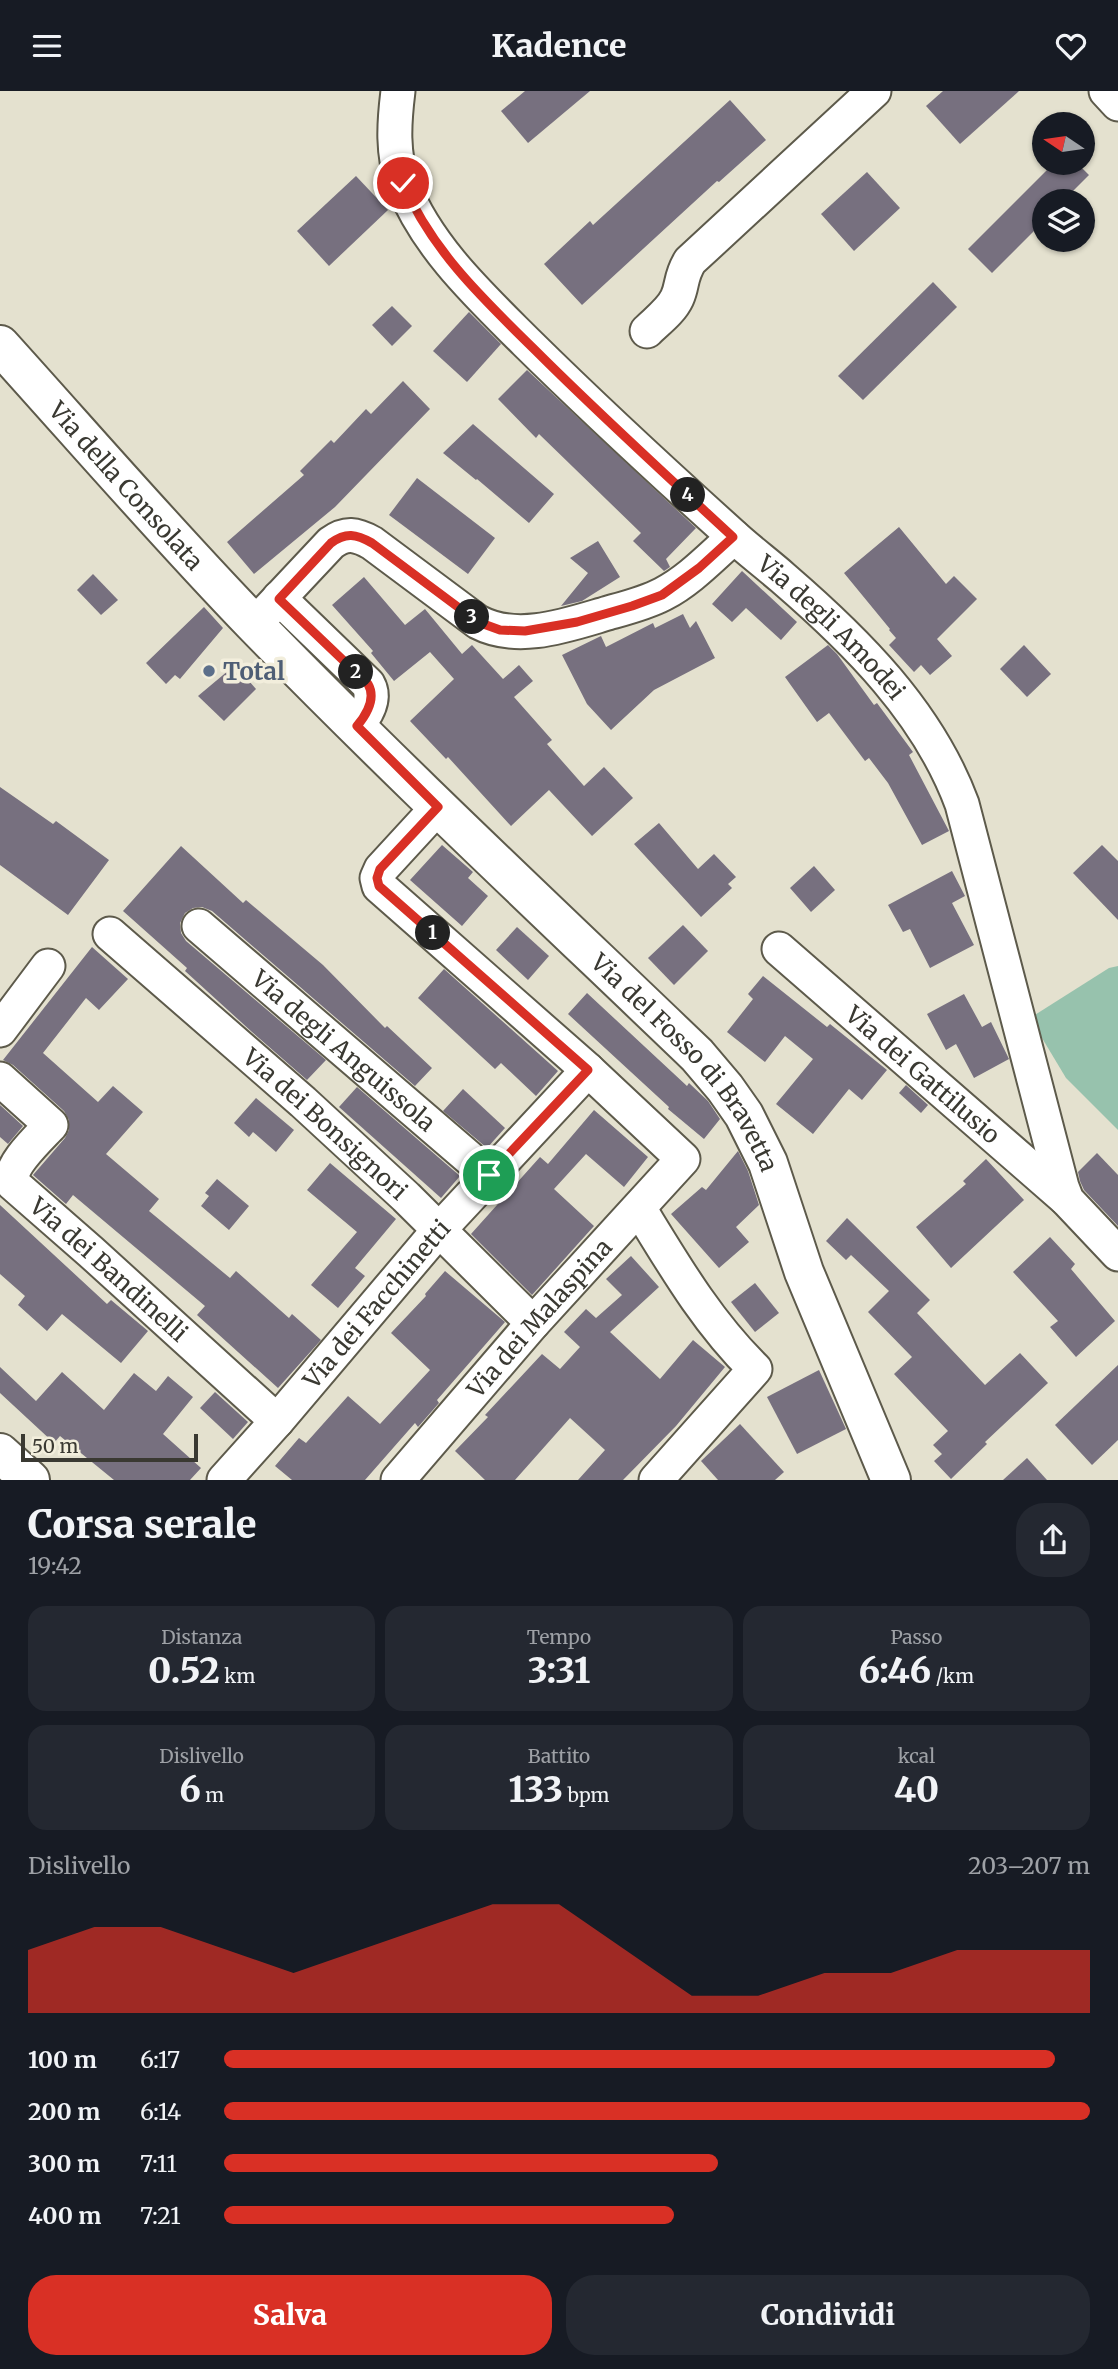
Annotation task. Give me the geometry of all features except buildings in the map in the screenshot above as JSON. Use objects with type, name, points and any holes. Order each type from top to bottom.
[{"type":"main road","name":"Via della Consolata","points":[[0,345],[165,528],[267,611]]},
{"type":"main road","name":"Via del Fosso di Bravetta","points":[[267,611],[357,726],[697,1055],[726,1088],[753,1130],[768,1163],[804,1272],[891,1480]]},
{"type":"main road","points":[[0,1453],[30,1480]]},
{"type":"street","points":[[398,91],[394,149],[403,183],[422,223],[468,284],[587,402],[733,537]]},
{"type":"street","points":[[647,331],[676,301],[681,276],[690,261],[874,91]]},
{"type":"street","points":[[1106,91],[1118,104]]},
{"type":"street","name":"Via degli Amodei","points":[[267,611],[331,543],[339,537],[353,535],[372,543],[485,626],[509,631],[542,630],[632,606],[662,595],[699,568],[733,537],[825,616],[882,674],[916,717],[947,765],[962,804],[1046,1131],[1067,1200],[1118,1254]]},
{"type":"street","points":[[438,807],[380,869],[377,878],[379,886],[588,1070]]},
{"type":"street","name":"Via degli Anguissola","points":[[199,926],[489,1175]]},
{"type":"street","name":"Via dei Bonsignori","points":[[110,934],[303,1102],[406,1197],[533,1323]]},
{"type":"street","name":"Via dei Gattilusio","points":[[779,949],[1067,1200]]},
{"type":"street","points":[[0,1030],[48,966]]},
{"type":"street","name":"Via dei Malaspina","points":[[398,1480],[533,1323],[682,1159],[588,1070]]},
{"type":"street","name":"Via dei Facchinetti","points":[[224,1480],[438,1231],[588,1070]]},
{"type":"street","name":"Via dei Bandinelli","points":[[0,1079],[51,1125],[16,1165],[12,1173],[12,1183],[102,1261],[277,1421]]},
{"type":"street","points":[[639,1208],[702,1307],[734,1348],[755,1369],[669,1475]]},
{"type":"green space","points":[[1118,966],[1118,1130],[1066,1078],[1030,1018],[1109,968]]},
{"type":"place","name":"Total","points":[[209,671]]},
{"type":"route","points":[[403,183],[422,223],[468,284],[587,402],[733,537],[682,582],[662,595],[560,627],[542,630],[509,631],[485,626],[372,543],[346,534],[331,543],[279,599],[368,684],[371,699],[364,718],[357,726],[438,807],[380,869],[377,878],[379,886],[588,1070],[489,1175]]}]
